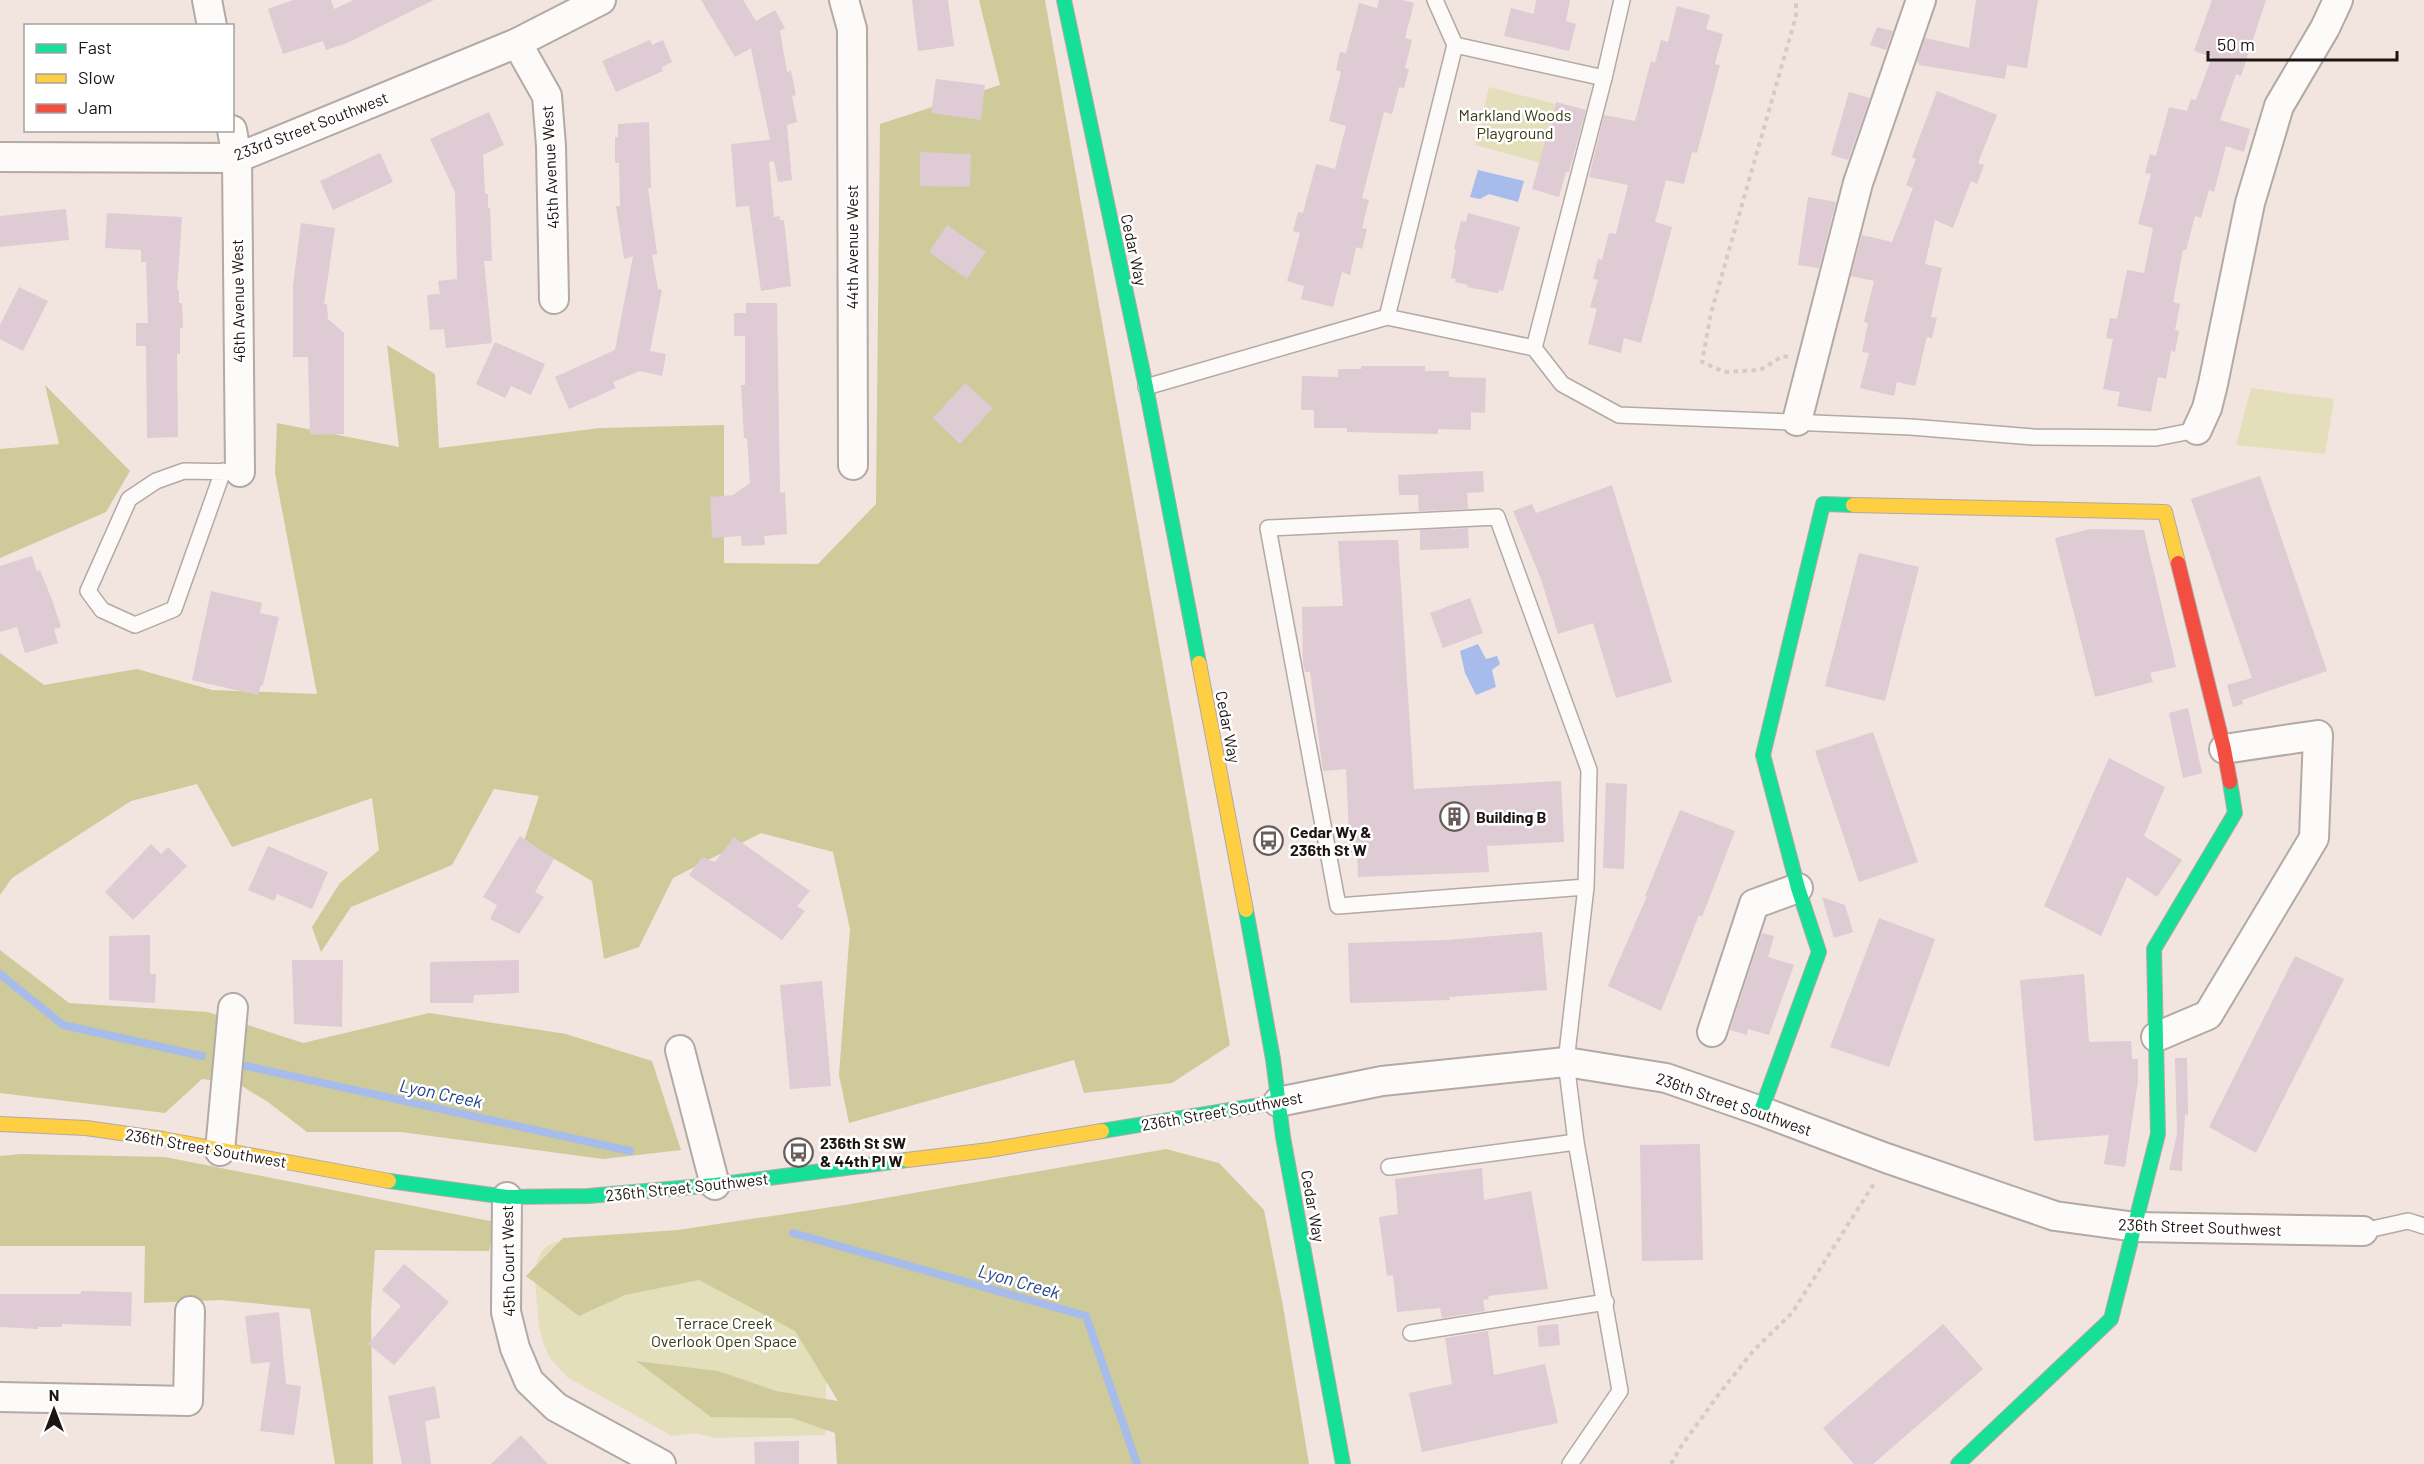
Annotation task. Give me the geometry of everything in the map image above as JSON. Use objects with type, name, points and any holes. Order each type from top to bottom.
[{"type":"main road","name":"Cedar Way","points":[[1064,0],[1146,387],[1246,909],[1343,1464]]},
{"type":"main road","points":[[1761,1111],[1819,952],[1798,888],[1762,755],[1823,504],[2165,512],[2224,749],[2235,813],[2154,949],[2158,1134],[2111,1319],[1958,1464]]},
{"type":"main road","name":"236th Street Southwest","points":[[0,1124],[86,1128],[163,1139],[359,1177],[507,1197],[588,1196],[716,1185],[989,1150],[1278,1102]]},
{"type":"street","points":[[207,0],[212,24]]},
{"type":"street","name":"233rd Street Southwest","points":[[0,157],[237,158],[517,43],[572,6],[601,0]]},
{"type":"street","name":"44th Avenue West","points":[[844,0],[852,29],[853,465]]},
{"type":"street","points":[[1797,422],[1858,183],[1921,0]]},
{"type":"street","points":[[2197,430],[2207,408],[2213,384],[2250,203],[2279,106],[2325,28],[2338,0]]},
{"type":"street","name":"45th Avenue West","points":[[517,43],[547,96],[551,146],[554,299]]},
{"type":"street","name":"46th Avenue West","points":[[231,472],[237,158],[232,132]]},
{"type":"street","points":[[2156,1037],[2208,1015],[2314,838],[2318,735],[2224,749]]},
{"type":"street","points":[[1712,1032],[1754,904],[1798,888]]},
{"type":"street","points":[[220,1151],[233,1008]]},
{"type":"street","points":[[680,1050],[716,1185]]},
{"type":"street","name":"236th Street Southwest","points":[[1278,1102],[1382,1081],[1566,1062],[1666,1078],[1886,1158],[2055,1216],[2136,1227],[2363,1231]]},
{"type":"street","name":"45th Court West","points":[[507,1197],[506,1312],[515,1348],[529,1382],[556,1407],[661,1464]]},
{"type":"street","points":[[0,1397],[188,1401],[190,1311]]},
{"type":"lane","points":[[1387,317],[1455,45],[1435,0]]},
{"type":"lane","points":[[1534,348],[1622,0]]},
{"type":"lane","points":[[1455,45],[1604,78]]},
{"type":"lane","points":[[1146,387],[1387,317],[1534,348],[1562,384],[1620,415],[1797,422],[2033,437],[2156,438],[2197,430]]},
{"type":"lane","points":[[184,471],[231,472],[174,609],[135,625],[102,610],[88,591],[129,500],[156,481],[184,471]]},
{"type":"lane","points":[[1570,1464],[1620,1391],[1576,1142],[1566,1062],[1586,887],[1589,770],[1497,517],[1268,528],[1338,906],[1586,887]]},
{"type":"lane","points":[[1389,1167],[1576,1142]]},
{"type":"lane","name":"236th Street Southwest","points":[[2363,1231],[2408,1221],[2424,1226]]},
{"type":"lane","points":[[1411,1333],[1606,1302]]},
{"type":"path","points":[[1796,0],[1796,16],[1711,313],[1702,362],[1724,372],[1760,370],[1783,356],[1812,362]]},
{"type":"path","points":[[1671,1464],[1719,1394],[1754,1350],[1792,1313],[1870,1193],[1886,1158]]},
{"type":"green space","name":"Markland Woods Playground","points":[[1489,87],[1555,104],[1541,163],[1475,145]]},
{"type":"green space","points":[[2251,388],[2334,399],[2325,454],[2236,445]]},
{"type":"green space","name":"Terrace Creek Overlook Open Space","points":[[826,1214],[826,1435],[715,1438],[695,1433],[672,1436],[567,1377],[550,1358],[539,1326],[534,1270],[541,1252],[548,1245],[557,1242],[621,1240]]},
{"type":"shaded area","points":[[979,0],[1045,0],[1230,1045],[1172,1083],[1084,1093],[1074,1060],[849,1123],[839,1075],[850,929],[833,852],[761,833],[673,878],[639,947],[604,959],[592,881],[524,841],[539,796],[494,789],[452,865],[351,907],[321,952],[312,927],[340,883],[379,850],[372,798],[232,847],[197,784],[131,801],[12,878],[0,895],[0,653],[44,685],[137,669],[212,690],[317,694],[275,473],[277,423],[399,447],[387,345],[435,374],[439,448],[600,428],[724,425],[724,563],[818,564],[876,504],[880,124],[1000,85]]},
{"type":"shaded area","points":[[45,385],[130,471],[106,512],[0,558],[0,449],[59,444]]},
{"type":"shaded area","points":[[0,950],[69,1003],[208,1012],[303,1043],[429,1013],[566,1034],[652,1061],[681,1150],[603,1159],[401,1132],[307,1132],[268,1102],[237,1083],[202,1079],[165,1113],[0,1093]]},
{"type":"shaded area","points":[[1166,1149],[1219,1163],[1264,1210],[1283,1306],[1309,1464],[837,1464],[835,1433],[792,1418],[711,1417],[636,1361],[718,1371],[776,1391],[838,1401],[795,1331],[699,1280],[625,1295],[579,1316],[526,1276],[563,1238],[678,1230],[851,1204]]},
{"type":"shaded area","points":[[21,1154],[165,1157],[495,1222],[489,1251],[375,1250],[371,1312],[373,1464],[335,1464],[310,1309],[222,1300],[144,1303],[145,1246],[0,1246],[0,1156]]},
{"type":"water","points":[[1478,170],[1524,181],[1518,202],[1489,194],[1480,199],[1470,197]]},
{"type":"water","points":[[1478,644],[1486,659],[1497,656],[1500,664],[1492,670],[1496,687],[1476,695],[1465,673],[1460,651]]},
{"type":"building","points":[[293,0],[331,0],[334,9],[354,0],[434,0],[347,43],[326,50],[323,41],[283,54],[268,9]]},
{"type":"building","points":[[701,0],[743,0],[756,21],[775,10],[785,28],[780,31],[787,72],[791,71],[796,95],[792,96],[797,122],[787,125],[792,180],[778,182],[774,161],[769,162],[774,217],[780,216],[780,220],[784,220],[791,286],[761,291],[749,206],[736,207],[731,144],[770,140],[751,48],[735,57]]},
{"type":"building","points":[[912,0],[948,0],[954,46],[918,51]]},
{"type":"building","points":[[1379,0],[1402,0],[1414,3],[1405,38],[1412,40],[1405,68],[1409,69],[1404,88],[1399,87],[1392,114],[1384,112],[1362,198],[1369,200],[1362,228],[1367,229],[1362,249],[1356,247],[1350,275],[1342,272],[1333,307],[1301,299],[1304,286],[1287,281],[1300,233],[1293,231],[1298,212],[1303,213],[1316,164],[1335,169],[1346,126],[1329,121],[1341,72],[1336,70],[1340,52],[1346,53],[1359,3],[1377,8]]},
{"type":"building","points":[[1536,0],[1570,0],[1566,21],[1576,24],[1569,51],[1504,36],[1511,8],[1534,14]]},
{"type":"building","points":[[1976,0],[2038,0],[2027,68],[2007,65],[2005,79],[1919,65],[1917,61],[1925,38],[1969,48]]},
{"type":"building","points":[[2212,0],[2266,0],[2241,76],[2236,74],[2220,120],[2250,129],[2244,152],[2226,146],[2214,192],[2209,190],[2201,218],[2195,216],[2186,250],[2183,250],[2173,302],[2180,304],[2175,330],[2179,331],[2175,352],[2171,351],[2166,379],[2158,377],[2151,412],[2117,406],[2120,392],[2103,389],[2113,339],[2106,338],[2110,318],[2117,319],[2127,270],[2144,273],[2153,228],[2138,224],[2151,174],[2145,173],[2150,154],[2156,156],[2169,107],[2187,111],[2191,99],[2196,100],[2212,57],[2194,51]]},
{"type":"building","points":[[1677,6],[1710,15],[1706,29],[1723,34],[1715,64],[1720,65],[1697,153],[1692,152],[1684,184],[1666,180],[1655,222],[1672,227],[1641,343],[1624,338],[1621,353],[1588,344],[1597,309],[1590,307],[1598,280],[1593,279],[1598,259],[1602,260],[1609,233],[1616,234],[1628,185],[1589,177],[1604,115],[1635,121],[1651,61],[1655,63],[1661,40],[1668,42]]},
{"type":"building","points":[[1877,27],[1893,31],[1886,50],[1870,45]]},
{"type":"building","points":[[650,40],[652,45],[663,40],[672,62],[662,67],[663,71],[616,92],[602,61]]},
{"type":"building","points":[[936,79],[985,85],[981,120],[931,113]]},
{"type":"building","points":[[1937,91],[1997,115],[1978,163],[1984,165],[1977,184],[1971,181],[1953,228],[1935,220],[1925,264],[1942,268],[1931,317],[1937,318],[1932,338],[1927,337],[1915,386],[1897,382],[1894,396],[1860,388],[1869,353],[1862,352],[1868,323],[1864,322],[1874,281],[1851,276],[1862,235],[1892,242],[1913,188],[1906,185],[1916,159],[1912,157]]},
{"type":"building","points":[[1849,92],[1870,98],[1848,160],[1831,155]]},
{"type":"building","points":[[1556,102],[1586,110],[1569,172],[1566,172],[1559,197],[1532,189]]},
{"type":"building","points":[[489,112],[504,145],[483,155],[485,194],[488,194],[488,208],[490,208],[492,261],[484,261],[492,343],[446,348],[444,329],[430,330],[427,295],[440,294],[438,281],[457,279],[455,192],[430,139]]},
{"type":"building","points":[[649,122],[651,188],[648,188],[657,254],[652,255],[658,289],[662,290],[650,351],[666,354],[662,376],[640,371],[613,382],[616,388],[569,409],[555,377],[615,350],[633,256],[624,259],[616,206],[620,206],[619,163],[615,163],[615,137],[618,137],[618,124]]},
{"type":"building","points":[[920,152],[971,154],[970,187],[920,186]]},
{"type":"building","points":[[380,153],[393,182],[333,210],[320,181]]},
{"type":"building","points":[[1808,197],[1836,202],[1819,268],[1798,265]]},
{"type":"building","points":[[66,209],[69,240],[0,247],[0,216]]},
{"type":"building","points":[[107,213],[182,217],[177,290],[179,290],[179,303],[182,303],[183,328],[180,328],[180,354],[177,354],[178,437],[147,438],[146,346],[136,346],[136,323],[148,323],[146,262],[141,262],[141,250],[105,248]]},
{"type":"building","points":[[1468,213],[1520,227],[1503,291],[1499,290],[1498,293],[1467,287],[1468,285],[1455,282],[1456,279],[1451,278],[1456,250],[1454,249],[1461,221],[1466,222]]},
{"type":"building","points":[[301,223],[335,228],[324,304],[327,304],[328,319],[344,333],[344,434],[310,435],[308,357],[293,357],[293,286]]},
{"type":"building","points":[[947,225],[986,252],[967,279],[929,252]]},
{"type":"building","points":[[19,287],[48,301],[23,351],[0,339],[0,325]]},
{"type":"building","points":[[746,303],[777,303],[780,493],[785,492],[787,534],[764,536],[765,545],[742,546],[741,536],[712,538],[710,497],[733,495],[750,483],[747,438],[744,438],[741,385],[745,385],[745,336],[734,336],[734,313],[746,313]]},
{"type":"building","points":[[495,342],[545,364],[531,395],[511,386],[505,398],[476,384]]},
{"type":"building","points":[[1361,366],[1425,366],[1425,371],[1449,371],[1449,377],[1486,378],[1485,413],[1471,412],[1471,430],[1438,429],[1438,434],[1347,432],[1347,428],[1314,428],[1314,410],[1301,410],[1302,376],[1338,377],[1338,369],[1361,369]]},
{"type":"building","points":[[965,383],[993,408],[960,444],[933,418]]},
{"type":"building","points":[[1483,471],[1484,492],[1467,493],[1468,509],[1419,511],[1418,495],[1399,495],[1398,475]]},
{"type":"building","points":[[2260,476],[2327,671],[2242,700],[2243,704],[2233,707],[2227,685],[2252,678],[2191,499]]},
{"type":"building","points":[[1612,485],[1672,682],[1616,698],[1593,623],[1558,634],[1541,579],[1513,511],[1532,504],[1536,513]]},
{"type":"building","points":[[1468,528],[1469,548],[1420,550],[1420,530]]},
{"type":"building","points":[[2090,529],[2144,530],[2176,667],[2150,673],[2153,682],[2095,697],[2055,538]]},
{"type":"building","points":[[1398,540],[1414,789],[1561,781],[1564,842],[1487,846],[1489,872],[1358,877],[1357,852],[1350,853],[1346,769],[1323,771],[1310,672],[1305,672],[1303,664],[1302,607],[1343,606],[1338,541]]},
{"type":"building","points":[[1859,553],[1919,567],[1885,701],[1825,686]]},
{"type":"building","points":[[32,556],[37,572],[40,570],[61,627],[54,629],[58,643],[25,653],[17,627],[0,632],[0,566]]},
{"type":"building","points":[[211,591],[262,603],[260,613],[279,617],[263,685],[258,695],[192,680]]},
{"type":"building","points":[[1470,598],[1483,633],[1443,648],[1430,613]]},
{"type":"building","points":[[2188,708],[2202,773],[2183,778],[2169,713]]},
{"type":"building","points":[[1873,732],[1918,862],[1859,882],[1815,751]]},
{"type":"building","points":[[2109,758],[2165,787],[2144,836],[2182,860],[2157,897],[2127,877],[2101,936],[2044,906]]},
{"type":"building","points":[[1606,783],[1627,784],[1624,869],[1603,868]]},
{"type":"building","points":[[1680,810],[1735,831],[1702,917],[1699,915],[1661,1011],[1608,986],[1647,896],[1645,896]]},
{"type":"building","points":[[520,836],[554,859],[535,892],[544,897],[519,934],[490,919],[497,905],[483,897]]},
{"type":"building","points":[[734,837],[810,891],[797,906],[805,911],[782,940],[689,875],[702,857],[715,862]]},
{"type":"building","points":[[151,844],[161,854],[168,847],[187,866],[133,920],[105,892]]},
{"type":"building","points":[[268,846],[328,872],[312,909],[277,894],[274,901],[248,890]]},
{"type":"building","points":[[1822,897],[1845,905],[1853,932],[1834,938]]},
{"type":"building","points":[[1879,918],[1935,939],[1889,1067],[1830,1047]]},
{"type":"building","points":[[1542,932],[1547,990],[1449,997],[1450,1000],[1350,1003],[1348,943],[1447,940]]},
{"type":"building","points":[[1762,933],[1774,936],[1768,957],[1794,965],[1769,1035],[1748,1029],[1747,1035],[1730,1030]]},
{"type":"building","points":[[150,935],[150,974],[156,974],[155,1003],[109,1000],[109,936]]},
{"type":"building","points":[[2295,956],[2344,979],[2256,1153],[2209,1127]]},
{"type":"building","points":[[292,960],[343,960],[342,1027],[294,1024]]},
{"type":"building","points":[[519,960],[519,993],[474,995],[473,1003],[430,1003],[430,962]]},
{"type":"building","points":[[2084,974],[2089,1042],[2131,1041],[2132,1059],[2138,1059],[2138,1081],[2125,1167],[2104,1164],[2109,1135],[2034,1141],[2020,980]]},
{"type":"building","points":[[822,981],[831,1086],[790,1089],[780,985]]},
{"type":"building","points":[[2175,1058],[2187,1058],[2188,1116],[2185,1114],[2182,1171],[2169,1170],[2177,1134]]},
{"type":"building","points":[[1700,1144],[1703,1260],[1642,1261],[1640,1145]]},
{"type":"building","points":[[1482,1168],[1484,1200],[1531,1191],[1548,1289],[1488,1296],[1489,1299],[1483,1300],[1485,1311],[1442,1318],[1440,1308],[1397,1312],[1393,1275],[1387,1276],[1379,1217],[1398,1214],[1395,1179]]},
{"type":"building","points":[[404,1264],[449,1302],[394,1365],[368,1344],[401,1306],[382,1290]]},
{"type":"building","points":[[81,1291],[132,1292],[131,1326],[62,1324],[62,1327],[38,1327],[38,1329],[0,1327],[0,1294],[81,1294]]},
{"type":"building","points":[[279,1312],[286,1384],[301,1386],[294,1435],[260,1431],[270,1362],[251,1364],[245,1316]]},
{"type":"building","points":[[1558,1324],[1560,1345],[1539,1347],[1537,1326]]},
{"type":"building","points":[[1943,1324],[1983,1369],[1873,1464],[1854,1464],[1823,1428]]},
{"type":"building","points":[[1488,1331],[1494,1375],[1545,1364],[1558,1423],[1422,1452],[1409,1393],[1452,1384],[1445,1338]]},
{"type":"building","points":[[435,1386],[440,1418],[425,1421],[431,1464],[402,1464],[388,1396]]},
{"type":"building","points":[[521,1435],[548,1464],[491,1464]]},
{"type":"building","points":[[799,1441],[799,1464],[755,1464],[754,1442]]},
{"type":"waterway","name":"Lyon Creek","points":[[0,974],[63,1025],[202,1056]]},
{"type":"waterway","name":"Lyon Creek","points":[[246,1066],[630,1151]]},
{"type":"waterway","name":"Lyon Creek","points":[[793,1233],[1086,1316],[1137,1464]]},
{"type":"traffic: fast","points":[[1064,0],[1146,387],[1199,663]]},
{"type":"traffic: fast","points":[[1761,1111],[1819,952],[1798,888],[1763,755],[1823,504],[1853,505]]},
{"type":"traffic: fast","points":[[1958,1464],[2111,1319],[2158,1134],[2154,949],[2235,813],[2230,782]]},
{"type":"traffic: fast","points":[[1246,910],[1273,1059],[1283,1137],[1343,1464]]},
{"type":"traffic: fast","points":[[1102,1131],[1278,1102]]},
{"type":"traffic: fast","points":[[389,1181],[507,1197],[588,1196],[715,1185],[907,1160]]},
{"type":"traffic: slow","points":[[1853,505],[2165,512],[2178,563]]},
{"type":"traffic: slow","points":[[1199,663],[1246,910]]},
{"type":"traffic: slow","points":[[0,1124],[86,1128],[163,1139],[389,1181]]},
{"type":"traffic: slow","points":[[907,1160],[989,1150],[1102,1131]]},
{"type":"traffic: jam","points":[[2178,563],[2230,782]]},
{"type":"place","name":"Building B","points":[[1455,817]]},
{"type":"place","name":"Cedar Wy & 236th St W","points":[[1269,841]]},
{"type":"place","name":"236th St SW & 44th Pl W","points":[[799,1152]]}]
